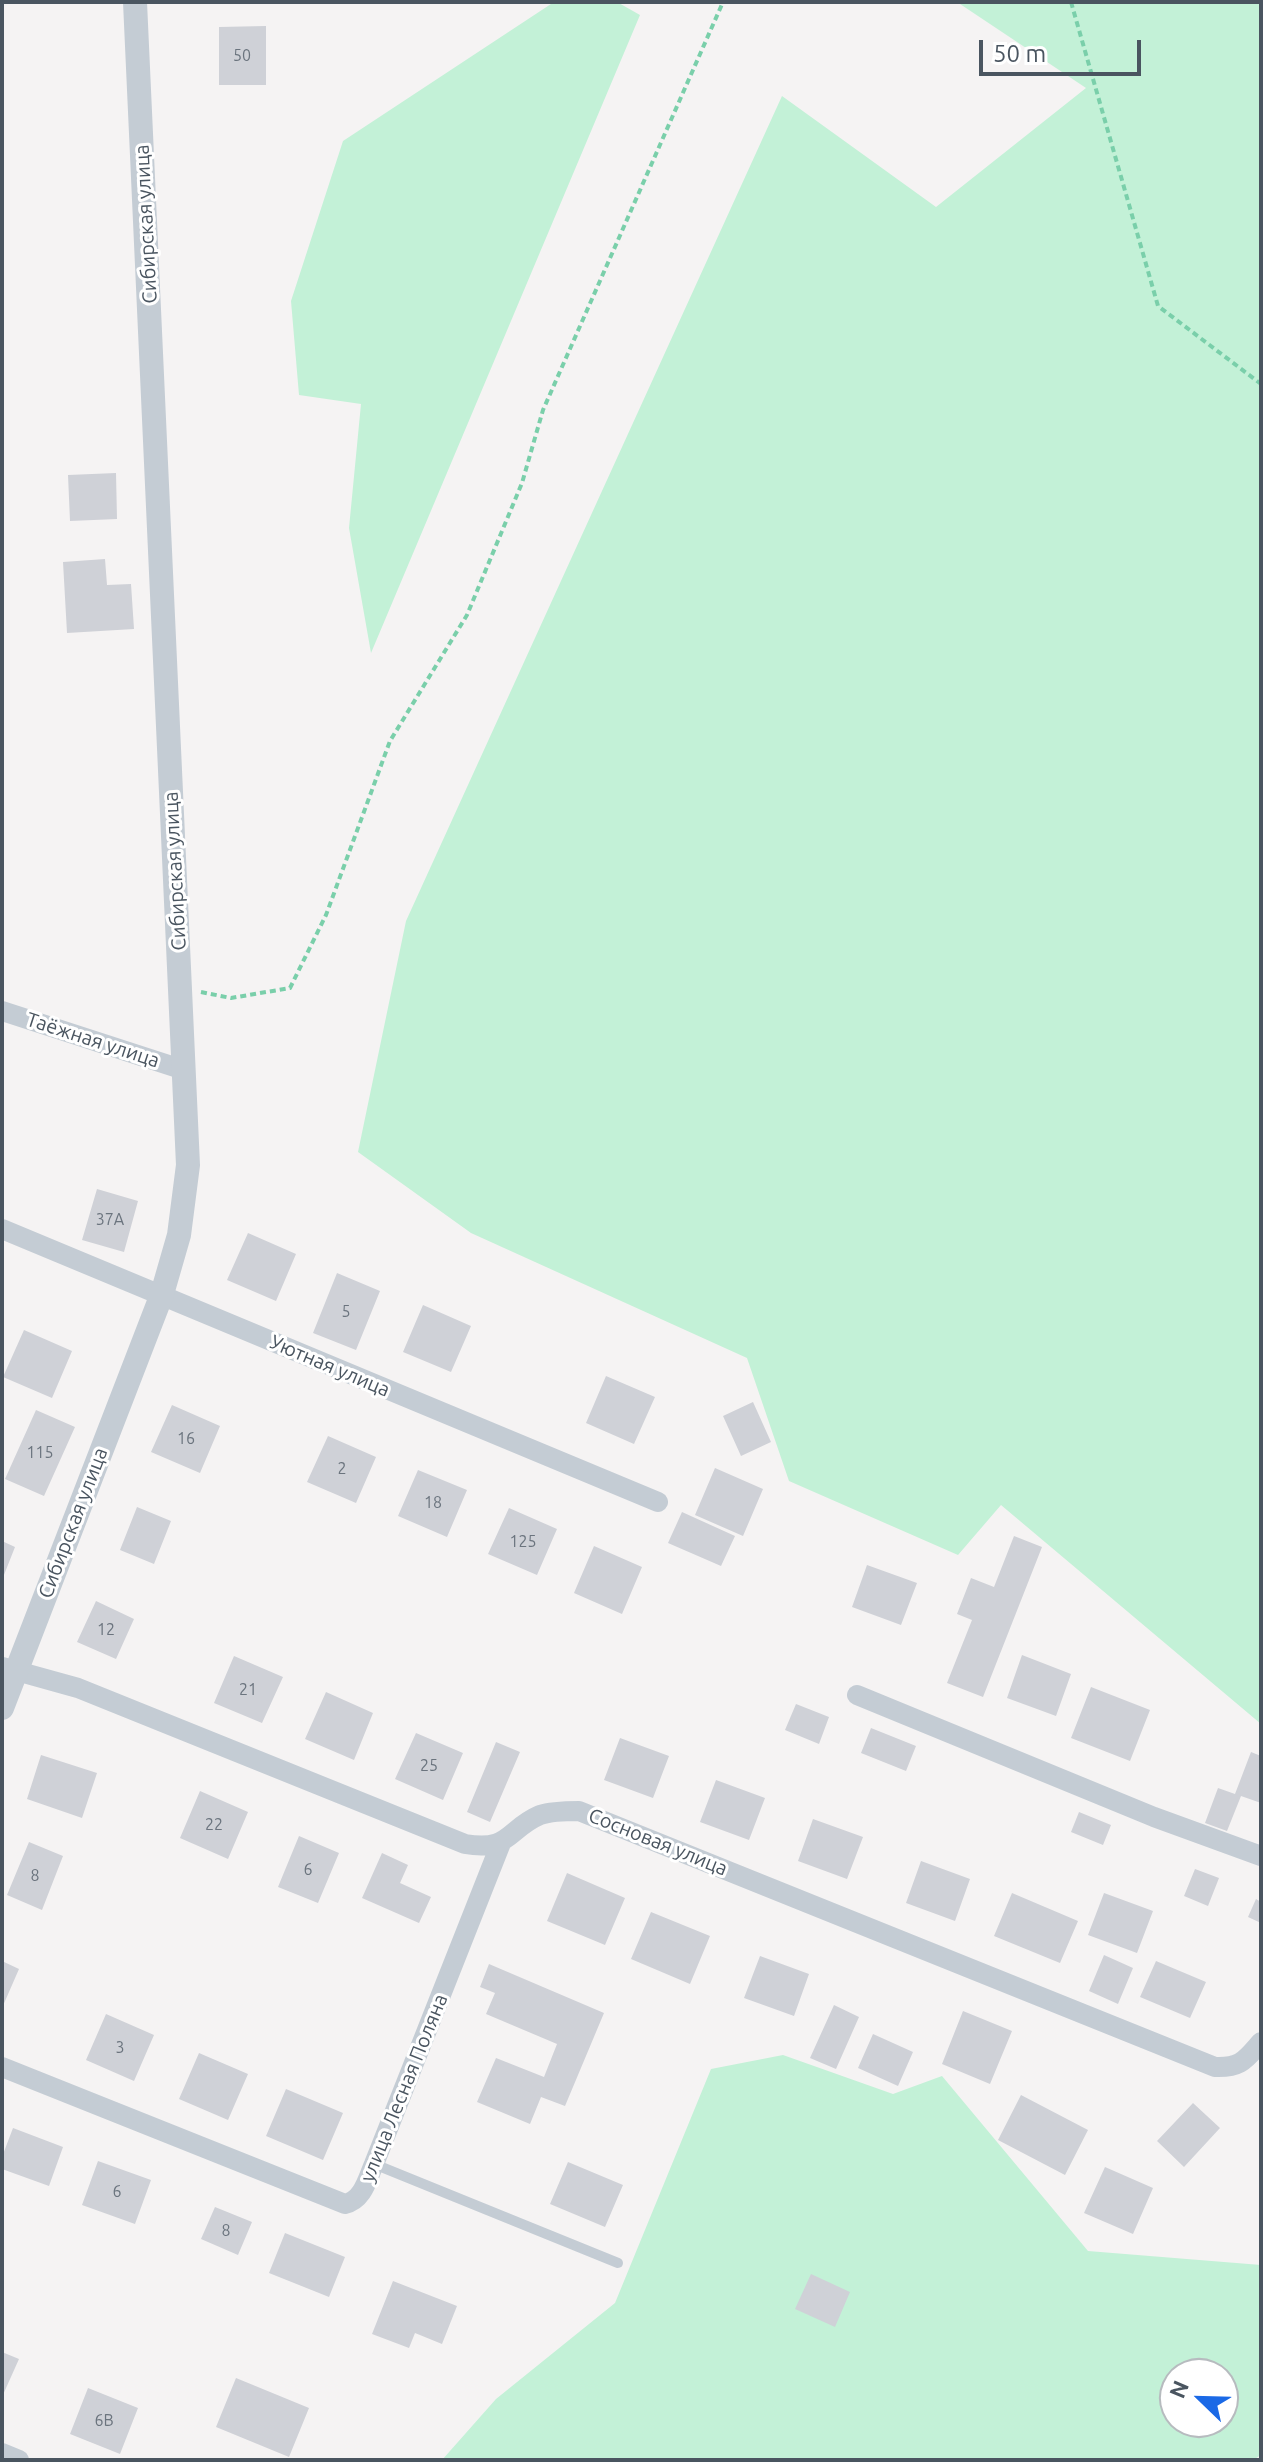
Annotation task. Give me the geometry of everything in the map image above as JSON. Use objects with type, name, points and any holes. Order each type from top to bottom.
[{"type":"street","name":"Сибирская улица","points":[[2,1708],[9,1669],[162,1294],[179,1235],[188,1165],[135,2]]},
{"type":"street","name":"Таёжная улица","points":[[2,1011],[184,1070]]},
{"type":"street","name":"Уютная улица","points":[[2,1229],[658,1502]]},
{"type":"street","points":[[9,1669],[78,1688],[465,1844],[481,1847],[501,1843]]},
{"type":"street","points":[[857,1695],[1154,1817],[1261,1856]]},
{"type":"street","name":"Сосновая улица","points":[[501,1843],[539,1816],[579,1811],[1215,2067],[1229,2068],[1241,2064],[1261,2042]]},
{"type":"street","name":"улица Лесная Поляна","points":[[2,2067],[345,2204],[354,2202],[361,2194],[374,2164],[501,1843]]},
{"type":"street","points":[[2,2453],[19,2460]]},
{"type":"lane","points":[[374,2164],[618,2263]]},
{"type":"path","points":[[180,987],[231,998],[290,988],[326,915],[390,741],[467,615],[522,483],[543,410],[723,2]]},
{"type":"path","points":[[1071,2],[1158,306],[1261,384]]},
{"type":"green space","points":[[554,2],[617,2],[640,15],[371,653],[349,528],[361,404],[299,395],[291,301],[343,141]]},
{"type":"green space","points":[[957,2],[1261,2],[1261,1724],[1001,1505],[958,1555],[789,1481],[747,1358],[471,1233],[358,1152],[406,921],[782,96],[936,207],[1086,88]]},
{"type":"green space","points":[[783,2055],[893,2094],[942,2076],[1088,2251],[1261,2265],[1261,2455],[1253,2460],[442,2460],[496,2399],[615,2303],[711,2069]]},
{"type":"building","points":[[266,26],[266,85],[219,85],[219,27]]},
{"type":"building","points":[[116,473],[117,519],[70,521],[68,475]]},
{"type":"building","points":[[105,559],[107,585],[131,584],[134,629],[67,633],[63,562]]},
{"type":"building","points":[[97,1189],[138,1201],[124,1252],[82,1240]]},
{"type":"building","points":[[248,1233],[296,1254],[276,1301],[227,1280]]},
{"type":"building","points":[[337,1273],[380,1291],[356,1350],[313,1333]]},
{"type":"building","points":[[423,1305],[471,1326],[451,1372],[403,1352]]},
{"type":"building","points":[[24,1330],[72,1351],[52,1398],[3,1377]]},
{"type":"building","points":[[606,1376],[655,1397],[634,1444],[586,1423]]},
{"type":"building","points":[[753,1402],[771,1442],[741,1456],[723,1416]]},
{"type":"building","points":[[172,1405],[220,1426],[200,1473],[151,1452]]},
{"type":"building","points":[[36,1410],[75,1427],[44,1496],[5,1479]]},
{"type":"building","points":[[328,1436],[376,1457],[356,1503],[307,1482]]},
{"type":"building","points":[[715,1468],[763,1489],[743,1536],[695,1515]]},
{"type":"building","points":[[418,1470],[467,1490],[447,1537],[398,1516]]},
{"type":"building","points":[[137,1507],[171,1521],[154,1564],[120,1550]]},
{"type":"building","points":[[509,1508],[557,1529],[537,1575],[488,1554]]},
{"type":"building","points":[[682,1512],[735,1536],[721,1566],[668,1543]]},
{"type":"building","points":[[1014,1536],[1042,1547],[983,1697],[947,1683],[972,1620],[957,1614],[971,1578],[994,1587]]},
{"type":"building","points":[[2,1541],[15,1547],[2,1580]]},
{"type":"building","points":[[594,1546],[642,1567],[622,1614],[574,1593]]},
{"type":"building","points":[[867,1565],[917,1583],[901,1625],[852,1607]]},
{"type":"building","points":[[96,1601],[134,1619],[116,1659],[77,1642]]},
{"type":"building","points":[[1022,1655],[1071,1674],[1056,1716],[1007,1698]]},
{"type":"building","points":[[234,1656],[283,1677],[262,1723],[214,1703]]},
{"type":"building","points":[[1091,1687],[1150,1710],[1130,1761],[1071,1738]]},
{"type":"building","points":[[326,1692],[373,1713],[354,1760],[305,1739]]},
{"type":"building","points":[[796,1704],[829,1717],[819,1744],[785,1730]]},
{"type":"building","points":[[871,1728],[916,1746],[906,1771],[861,1753]]},
{"type":"building","points":[[416,1733],[463,1753],[443,1800],[395,1779]]},
{"type":"building","points":[[620,1738],[669,1756],[653,1798],[604,1780]]},
{"type":"building","points":[[496,1742],[520,1752],[490,1822],[467,1812]]},
{"type":"building","points":[[1251,1752],[1261,1756],[1261,1803],[1241,1796],[1227,1831],[1205,1823],[1218,1788],[1235,1794]]},
{"type":"building","points":[[41,1755],[97,1773],[82,1818],[27,1799]]},
{"type":"building","points":[[716,1780],[765,1798],[749,1840],[700,1822]]},
{"type":"building","points":[[200,1791],[248,1812],[228,1859],[180,1838]]},
{"type":"building","points":[[1079,1812],[1111,1825],[1103,1845],[1071,1832]]},
{"type":"building","points":[[813,1819],[863,1837],[847,1879],[798,1861]]},
{"type":"building","points":[[299,1836],[339,1853],[318,1903],[278,1887]]},
{"type":"building","points":[[29,1842],[63,1856],[42,1910],[7,1895]]},
{"type":"building","points":[[382,1853],[408,1865],[400,1883],[431,1897],[419,1923],[362,1898]]},
{"type":"building","points":[[921,1861],[970,1879],[955,1921],[906,1903]]},
{"type":"building","points":[[1195,1869],[1219,1878],[1208,1906],[1184,1896]]},
{"type":"building","points":[[567,1873],[625,1898],[605,1945],[547,1921]]},
{"type":"building","points":[[1012,1893],[1078,1921],[1060,1963],[994,1936]]},
{"type":"building","points":[[1104,1893],[1153,1911],[1137,1953],[1088,1935]]},
{"type":"building","points":[[1256,1899],[1261,1902],[1261,1923],[1248,1917]]},
{"type":"building","points":[[651,1912],[710,1936],[690,1984],[631,1959]]},
{"type":"building","points":[[1104,1955],[1133,1968],[1118,2004],[1089,1991]]},
{"type":"building","points":[[760,1956],[809,1974],[794,2016],[744,1998]]},
{"type":"building","points":[[2,1961],[19,1969],[2,2008]]},
{"type":"building","points":[[1156,1961],[1206,1982],[1190,2018],[1140,1997]]},
{"type":"building","points":[[489,1964],[604,2013],[565,2106],[541,2097],[530,2124],[477,2102],[496,2058],[544,2077],[557,2044],[486,2014],[495,1993],[480,1987]]},
{"type":"building","points":[[834,2005],[859,2017],[836,2069],[810,2058]]},
{"type":"building","points":[[963,2011],[1012,2031],[990,2084],[942,2064]]},
{"type":"building","points":[[106,2014],[154,2035],[134,2081],[86,2060]]},
{"type":"building","points":[[873,2034],[913,2052],[898,2086],[858,2068]]},
{"type":"building","points":[[199,2053],[248,2074],[228,2120],[179,2099]]},
{"type":"building","points":[[286,2089],[343,2113],[323,2160],[266,2136]]},
{"type":"building","points":[[1021,2095],[1088,2130],[1065,2175],[998,2140]]},
{"type":"building","points":[[1193,2103],[1220,2128],[1184,2167],[1157,2141]]},
{"type":"building","points":[[13,2128],[63,2147],[49,2186],[2,2169],[2,2157]]},
{"type":"building","points":[[98,2161],[151,2180],[135,2224],[82,2205]]},
{"type":"building","points":[[568,2162],[623,2185],[605,2227],[550,2204]]},
{"type":"building","points":[[1105,2167],[1153,2188],[1133,2234],[1084,2213]]},
{"type":"building","points":[[215,2207],[252,2222],[238,2255],[201,2239]]},
{"type":"building","points":[[285,2233],[345,2257],[329,2297],[269,2273]]},
{"type":"building","points":[[811,2274],[850,2292],[835,2327],[795,2309]]},
{"type":"building","points":[[393,2281],[457,2306],[442,2344],[415,2333],[409,2348],[372,2334]]},
{"type":"building","points":[[2,2352],[19,2359],[2,2397]]},
{"type":"building","points":[[236,2378],[309,2408],[289,2457],[216,2427]]},
{"type":"building","points":[[88,2388],[138,2408],[120,2454],[70,2434]]}]
